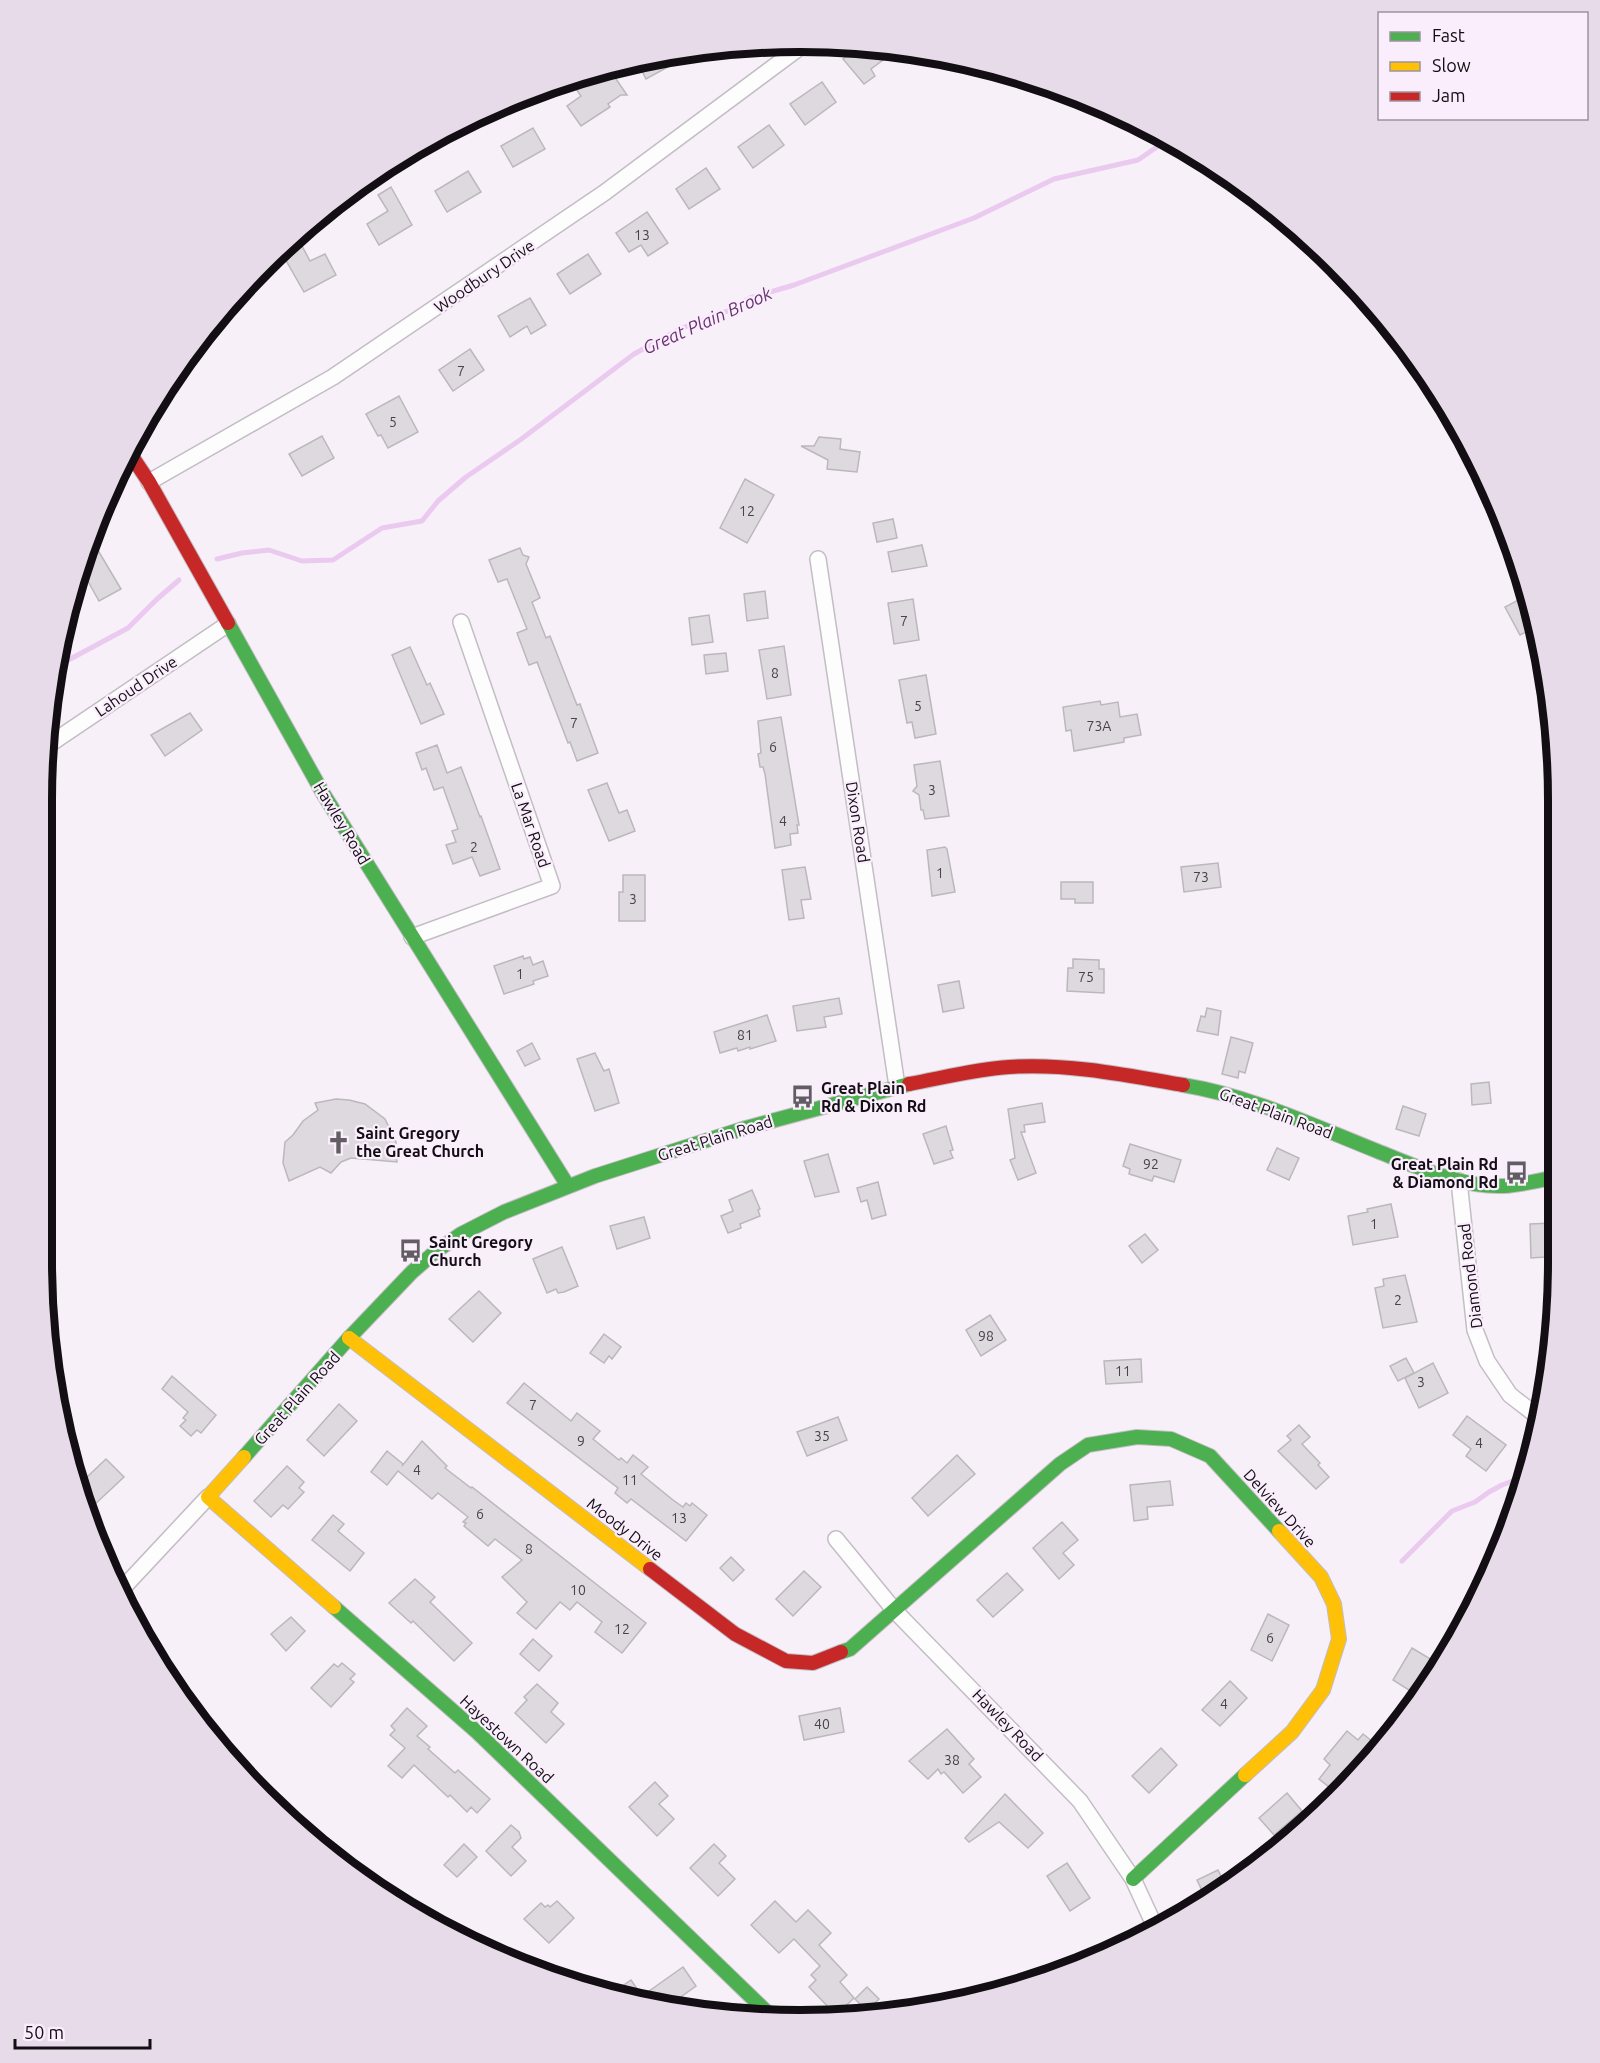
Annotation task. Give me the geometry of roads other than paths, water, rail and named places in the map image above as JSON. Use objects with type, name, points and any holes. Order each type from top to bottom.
[{"type":"street","name":"Woodbury Drive","points":[[149,482],[333,377],[574,214],[793,52]]},
{"type":"street","name":"Hawley Road","points":[[135,460],[149,482],[324,795],[568,1186]]},
{"type":"street","name":"Dixon Road","points":[[818,559],[897,1086]]},
{"type":"street","name":"La Mar Road","points":[[412,937],[552,886],[461,622]]},
{"type":"street","name":"Lahoud Drive","points":[[55,741],[228,624]]},
{"type":"street","name":"Great Plain Road","points":[[126,1585],[307,1388],[349,1338],[412,1272],[435,1252],[462,1234],[504,1212],[568,1186],[742,1129],[897,1086],[1008,1067],[1050,1067],[1168,1081],[1209,1089],[1270,1108],[1404,1162],[1459,1181],[1503,1186],[1548,1179]]},
{"type":"street","name":"Diamond Road","points":[[1459,1181],[1475,1330],[1487,1361],[1510,1395],[1532,1412]]},
{"type":"street","name":"Moody Drive","points":[[349,1338],[735,1634],[786,1661],[813,1663],[850,1649],[895,1611]]},
{"type":"street","name":"Delview Drive","points":[[895,1611],[1060,1464],[1088,1445],[1137,1437],[1171,1439],[1210,1456],[1321,1577],[1334,1604],[1339,1639],[1323,1690],[1292,1732],[1132,1879]]},
{"type":"street","name":"Hayestown Road","points":[[208,1497],[477,1732],[763,2009]]},
{"type":"street","name":"Hawley Road","points":[[836,1539],[895,1611],[1080,1801],[1132,1879],[1152,1922]]},
{"type":"waterway","name":"Great Plain Brook","points":[[217,559],[269,550],[302,561],[333,560],[382,528],[422,521],[438,501],[466,477],[520,440],[634,354],[682,328],[730,310],[750,298],[794,285],[974,218],[1054,179],[1138,160],[1159,145]]},
{"type":"waterway","name":"Great Plain Brook","points":[[66,661],[128,628],[179,580]]},
{"type":"waterway","points":[[1402,1561],[1452,1511],[1475,1502],[1489,1492],[1515,1480]]},
{"type":"place","name":"Great Plain Rd & Dixon Rd","points":[[803,1097]]},
{"type":"place","name":"Saint Gregory the Great Church","points":[[338,1142]]},
{"type":"place","name":"Great Plain Rd & Diamond Rd","points":[[1516,1173]]},
{"type":"place","name":"Saint Gregory Church","points":[[411,1251]]}]
